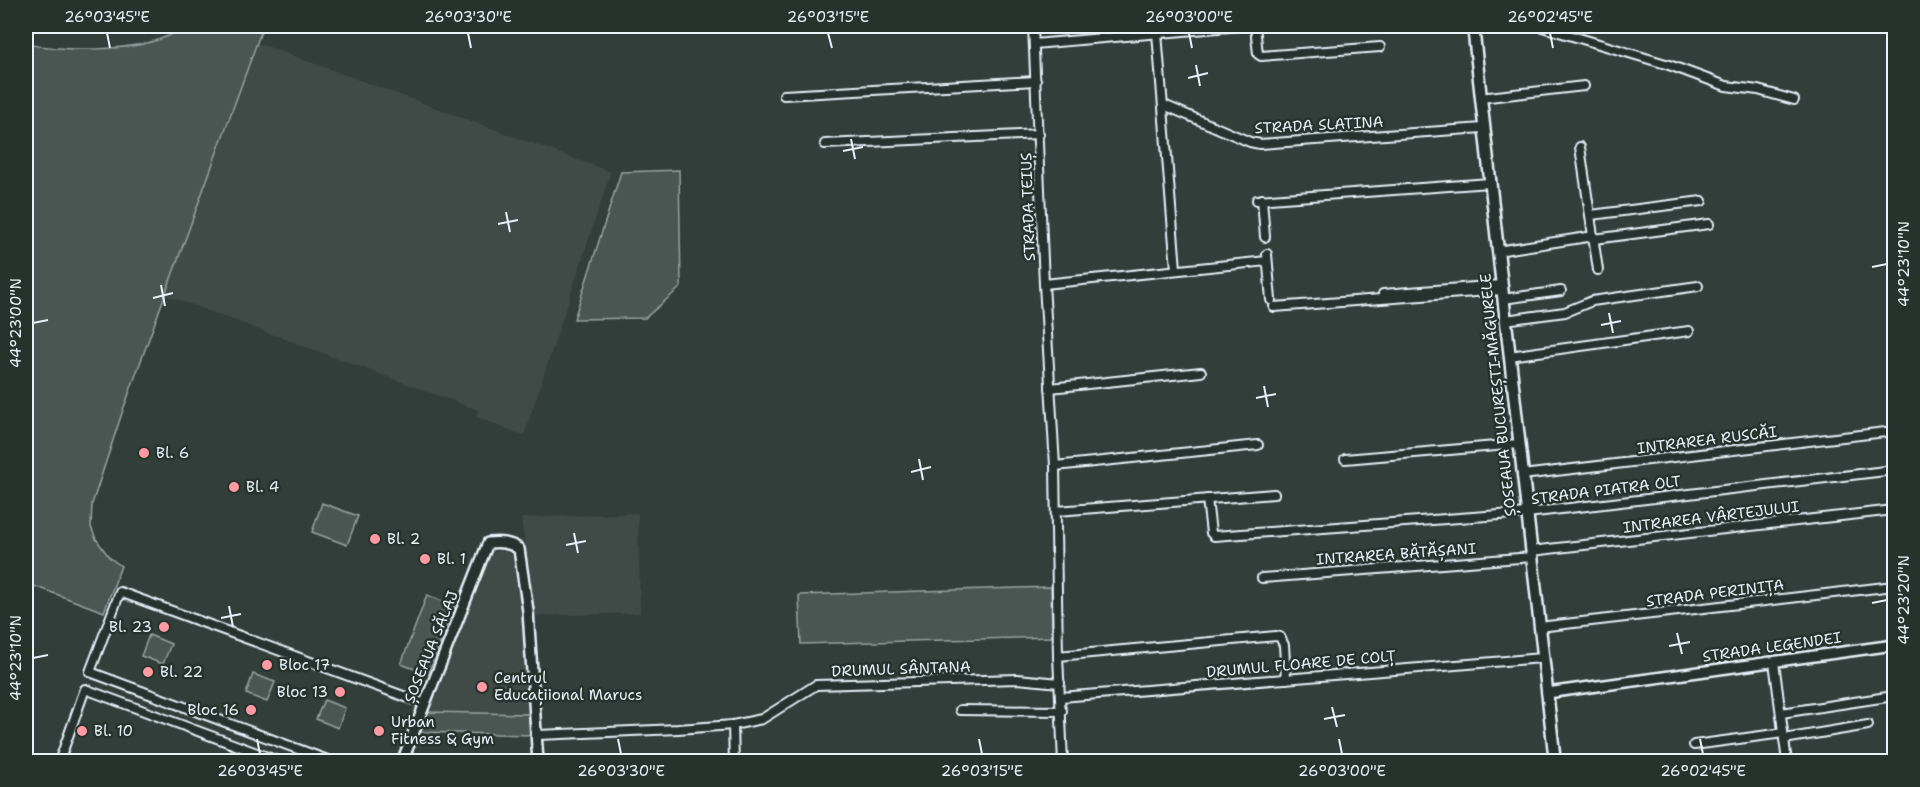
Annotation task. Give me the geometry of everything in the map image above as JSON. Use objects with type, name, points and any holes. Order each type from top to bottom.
[{"type":"main road","name":"ȘOSEAUA BUCUREȘTI-MĂGURELE","points":[[1473,26],[1555,762]]},
{"type":"street","name":"STRADA TEIUȘ","points":[[1033,26],[1057,511],[1058,656],[1062,697],[1063,762]]},
{"type":"street","points":[[1034,44],[1241,26]]},
{"type":"street","points":[[1255,26],[1258,54],[1261,56],[1380,48]]},
{"type":"street","points":[[1539,26],[1669,65],[1726,86],[1758,90],[1794,100]]},
{"type":"street","points":[[1157,33],[1176,269]]},
{"type":"street","points":[[784,95],[1036,81]]},
{"type":"street","points":[[1480,98],[1584,86]]},
{"type":"street","name":"STRADA SLATINA","points":[[1164,105],[1255,144],[1483,128]]},
{"type":"street","points":[[825,144],[1039,134]]},
{"type":"street","points":[[1580,147],[1598,270]]},
{"type":"street","points":[[1265,237],[1259,199],[1490,183]]},
{"type":"street","points":[[1591,216],[1702,201]]},
{"type":"street","points":[[1497,251],[1709,224]]},
{"type":"street","points":[[1044,284],[1267,257],[1273,304],[1502,291]]},
{"type":"street","points":[[1505,320],[1565,312],[1592,301],[1698,286]]},
{"type":"street","points":[[1383,294],[1561,291]]},
{"type":"street","points":[[1509,356],[1689,331]]},
{"type":"street","points":[[1050,388],[1202,372]]},
{"type":"street","name":"INTRAREA RUSCĂI","points":[[1522,475],[1894,431]]},
{"type":"street","points":[[1055,466],[1258,444]]},
{"type":"street","points":[[1345,459],[1519,444]]},
{"type":"street","name":"STRADA PIATRA OLT","points":[[1208,499],[1212,535],[1527,513],[1894,470]]},
{"type":"street","points":[[1057,511],[1274,494]]},
{"type":"street","name":"INTRAREA VÂRTEJULUI","points":[[1532,554],[1894,510]]},
{"type":"street","name":"ȘOSEAUA SĂLAJ","points":[[402,762],[488,543],[509,543],[519,549],[528,611],[538,735]]},
{"type":"street","name":"INTRAREA BĂTĂȘANI","points":[[1262,578],[1532,554]]},
{"type":"street","name":"STRADA PERINIȚA","points":[[1539,627],[1894,586]]},
{"type":"street","points":[[333,762],[90,672],[120,592],[425,704]]},
{"type":"street","points":[[1058,656],[1276,636],[1280,637],[1284,645],[1286,679]]},
{"type":"street","name":"STRADA LEGENDEI","points":[[1547,693],[1894,645]]},
{"type":"street","name":"DRUMUL FLOARE DE COLȚ","points":[[1062,697],[1543,658]]},
{"type":"street","points":[[1774,662],[1787,762]]},
{"type":"street","name":"DRUMUL SÂNTANA","points":[[538,735],[732,725],[762,719],[816,686],[1017,679],[1060,683]]},
{"type":"street","points":[[58,762],[85,689],[281,762]]},
{"type":"street","points":[[1781,713],[1894,696]]},
{"type":"street","points":[[960,710],[1062,711]]},
{"type":"street","points":[[732,725],[734,762]]},
{"type":"street","points":[[1694,746],[1868,725]]},
{"type":"street","points":[[538,735],[538,762]]},
{"type":"shaded area","points":[[188,26],[263,26],[123,410],[92,504],[91,527],[96,539],[109,557],[121,566],[104,612],[26,583],[26,44],[77,49],[132,46],[166,37]]},
{"type":"shaded area","points":[[258,43],[611,172],[524,435],[476,417],[478,410],[165,295]]},
{"type":"shaded area","points":[[679,170],[681,287],[645,318],[574,319],[621,172]]},
{"type":"shaded area","points":[[322,503],[358,516],[347,545],[312,532]]},
{"type":"shaded area","points":[[638,513],[640,613],[521,616],[530,714],[426,712],[490,554],[500,550],[513,557],[526,555],[521,518]]},
{"type":"shaded area","points":[[1051,587],[1052,637],[801,644],[799,595]]},
{"type":"shaded area","points":[[427,595],[455,606],[428,674],[401,664]]},
{"type":"shaded area","points":[[149,635],[171,644],[163,664],[141,656]]},
{"type":"shaded area","points":[[253,674],[275,682],[267,702],[246,694]]},
{"type":"shaded area","points":[[324,700],[345,708],[338,728],[316,719]]},
{"type":"shaded area","points":[[426,712],[530,714],[533,735],[418,732]]},
{"type":"place","name":"Bl. 6","points":[[144,453]]},
{"type":"place","name":"Bl. 4","points":[[234,487]]},
{"type":"place","name":"Bl. 2","points":[[375,539]]},
{"type":"place","name":"Bl. 1","points":[[425,559]]},
{"type":"place","name":"Bl. 23","points":[[164,627]]},
{"type":"place","name":"Bloc 17","points":[[267,665]]},
{"type":"place","name":"Bl. 22","points":[[148,672]]},
{"type":"place","name":"Centrul Educațiional Marucs","points":[[482,687]]},
{"type":"place","name":"Bloc 13","points":[[340,692]]},
{"type":"place","name":"Bloc 16","points":[[251,710]]},
{"type":"place","name":"Bl. 10","points":[[82,731]]},
{"type":"place","name":"Urban Fitness & Gym","points":[[379,731]]}]
